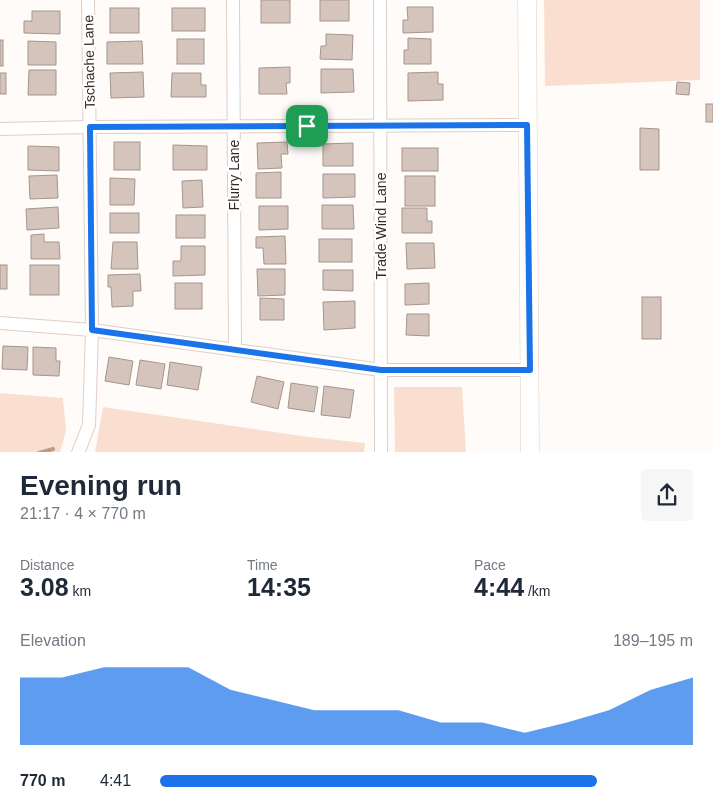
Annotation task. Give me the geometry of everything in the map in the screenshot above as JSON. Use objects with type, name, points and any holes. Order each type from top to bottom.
[{"type":"main road","points":[[527,0],[530,452]]},
{"type":"street","name":"Tschache Lane","points":[[78,452],[89,425],[92,330],[88,0]]},
{"type":"street","name":"Flurry Lane","points":[[233,0],[235,350]]},
{"type":"street","name":"Trade Wind Lane","points":[[380,0],[381,452]]},
{"type":"street","points":[[0,130],[90,127],[527,125]]},
{"type":"street","points":[[0,323],[92,330],[381,370],[530,370]]},
{"type":"shaded area","points":[[544,0],[700,0],[700,80],[545,86]]},
{"type":"shaded area","points":[[394,387],[462,387],[466,452],[395,452]]},
{"type":"shaded area","points":[[0,393],[63,398],[66,431],[60,452],[0,452]]},
{"type":"shaded area","points":[[103,407],[309,437],[365,443],[364,452],[95,452]]},
{"type":"building","points":[[261,0],[290,0],[290,23],[261,23]]},
{"type":"building","points":[[320,0],[349,0],[349,21],[320,21]]},
{"type":"building","points":[[407,7],[433,7],[433,32],[403,33],[403,20],[408,20]]},
{"type":"building","points":[[110,8],[139,8],[139,33],[110,33]]},
{"type":"building","points":[[172,8],[205,8],[205,31],[172,31]]},
{"type":"building","points":[[32,11],[60,11],[60,34],[24,33],[24,21],[32,21]]},
{"type":"building","points":[[326,34],[353,35],[352,60],[320,59],[321,46],[326,46]]},
{"type":"building","points":[[408,38],[431,39],[431,64],[404,64],[404,50],[408,50]]},
{"type":"building","points":[[177,39],[204,39],[204,64],[177,64]]},
{"type":"building","points":[[0,40],[3,40],[3,66],[0,66]]},
{"type":"building","points":[[28,41],[56,42],[56,65],[28,65]]},
{"type":"building","points":[[142,41],[143,64],[107,64],[107,42]]},
{"type":"building","points":[[290,67],[290,83],[286,83],[287,94],[259,94],[259,68]]},
{"type":"building","points":[[321,69],[353,69],[354,92],[321,93]]},
{"type":"building","points":[[29,70],[56,70],[56,95],[28,95]]},
{"type":"building","points":[[143,72],[144,97],[111,98],[110,73]]},
{"type":"building","points":[[438,72],[438,84],[443,84],[443,100],[408,101],[408,73]]},
{"type":"building","points":[[0,73],[6,73],[6,94],[0,94]]},
{"type":"building","points":[[172,73],[201,73],[201,85],[206,85],[206,97],[171,97]]},
{"type":"building","points":[[677,82],[690,83],[689,95],[676,94]]},
{"type":"building","points":[[706,104],[713,104],[713,122],[706,122]]},
{"type":"building","points":[[640,128],[659,129],[659,170],[640,170]]},
{"type":"building","points":[[114,142],[140,142],[140,170],[114,170]]},
{"type":"building","points":[[287,142],[288,154],[281,154],[282,168],[258,169],[257,143]]},
{"type":"building","points":[[353,143],[353,166],[323,166],[323,144]]},
{"type":"building","points":[[173,145],[207,146],[207,170],[173,170]]},
{"type":"building","points":[[28,146],[59,147],[59,171],[28,170]]},
{"type":"building","points":[[402,148],[438,148],[438,171],[402,171]]},
{"type":"building","points":[[281,172],[281,198],[256,198],[256,173]]},
{"type":"building","points":[[323,174],[355,174],[355,197],[323,198]]},
{"type":"building","points":[[57,175],[58,198],[30,199],[29,176]]},
{"type":"building","points":[[405,176],[435,176],[435,206],[405,206]]},
{"type":"building","points":[[110,178],[135,179],[134,205],[110,205]]},
{"type":"building","points":[[202,180],[203,207],[183,208],[182,181]]},
{"type":"building","points":[[322,205],[353,205],[354,229],[322,229]]},
{"type":"building","points":[[259,206],[288,206],[288,229],[259,230]]},
{"type":"building","points":[[58,207],[59,228],[27,230],[26,209]]},
{"type":"building","points":[[402,208],[427,208],[427,221],[432,221],[432,233],[402,233]]},
{"type":"building","points":[[110,213],[139,213],[139,233],[110,233]]},
{"type":"building","points":[[176,215],[205,215],[205,238],[176,238]]},
{"type":"building","points":[[44,234],[44,242],[59,242],[60,259],[31,259],[31,235]]},
{"type":"building","points":[[285,236],[286,264],[264,264],[263,248],[256,248],[256,237]]},
{"type":"building","points":[[319,239],[352,239],[352,262],[319,262]]},
{"type":"building","points":[[113,242],[137,242],[138,269],[111,269]]},
{"type":"building","points":[[406,243],[434,243],[435,268],[407,269]]},
{"type":"building","points":[[181,246],[205,246],[205,275],[173,276],[173,261],[181,261]]},
{"type":"building","points":[[0,265],[7,265],[7,289],[0,289]]},
{"type":"building","points":[[30,265],[59,265],[59,295],[30,295]]},
{"type":"building","points":[[257,269],[285,269],[285,295],[258,296]]},
{"type":"building","points":[[323,270],[353,270],[353,291],[323,290]]},
{"type":"building","points":[[140,274],[141,291],[133,291],[133,306],[112,307],[108,275]]},
{"type":"building","points":[[175,283],[202,283],[202,309],[175,309]]},
{"type":"building","points":[[429,283],[429,304],[405,305],[405,284]]},
{"type":"building","points":[[642,297],[661,297],[661,339],[642,339]]},
{"type":"building","points":[[260,298],[284,299],[284,320],[260,320]]},
{"type":"building","points":[[355,301],[355,328],[324,330],[323,302]]},
{"type":"building","points":[[407,314],[429,314],[429,336],[406,335]]},
{"type":"building","points":[[3,346],[28,347],[27,370],[2,369]]},
{"type":"building","points":[[33,347],[56,348],[56,361],[60,361],[59,376],[33,375]]},
{"type":"building","points":[[109,357],[133,361],[129,385],[105,381]]},
{"type":"building","points":[[140,360],[165,364],[161,389],[136,385]]},
{"type":"building","points":[[170,362],[202,367],[198,390],[167,385]]},
{"type":"building","points":[[257,376],[284,382],[278,409],[251,402]]},
{"type":"building","points":[[291,383],[318,387],[314,412],[288,408]]},
{"type":"building","points":[[324,386],[354,390],[350,418],[321,415]]},
{"type":"waterway","points":[[42,452],[53,449]]},
{"type":"route","points":[[527,125],[530,370],[381,370],[92,330],[90,127],[307,126],[527,125]]}]
